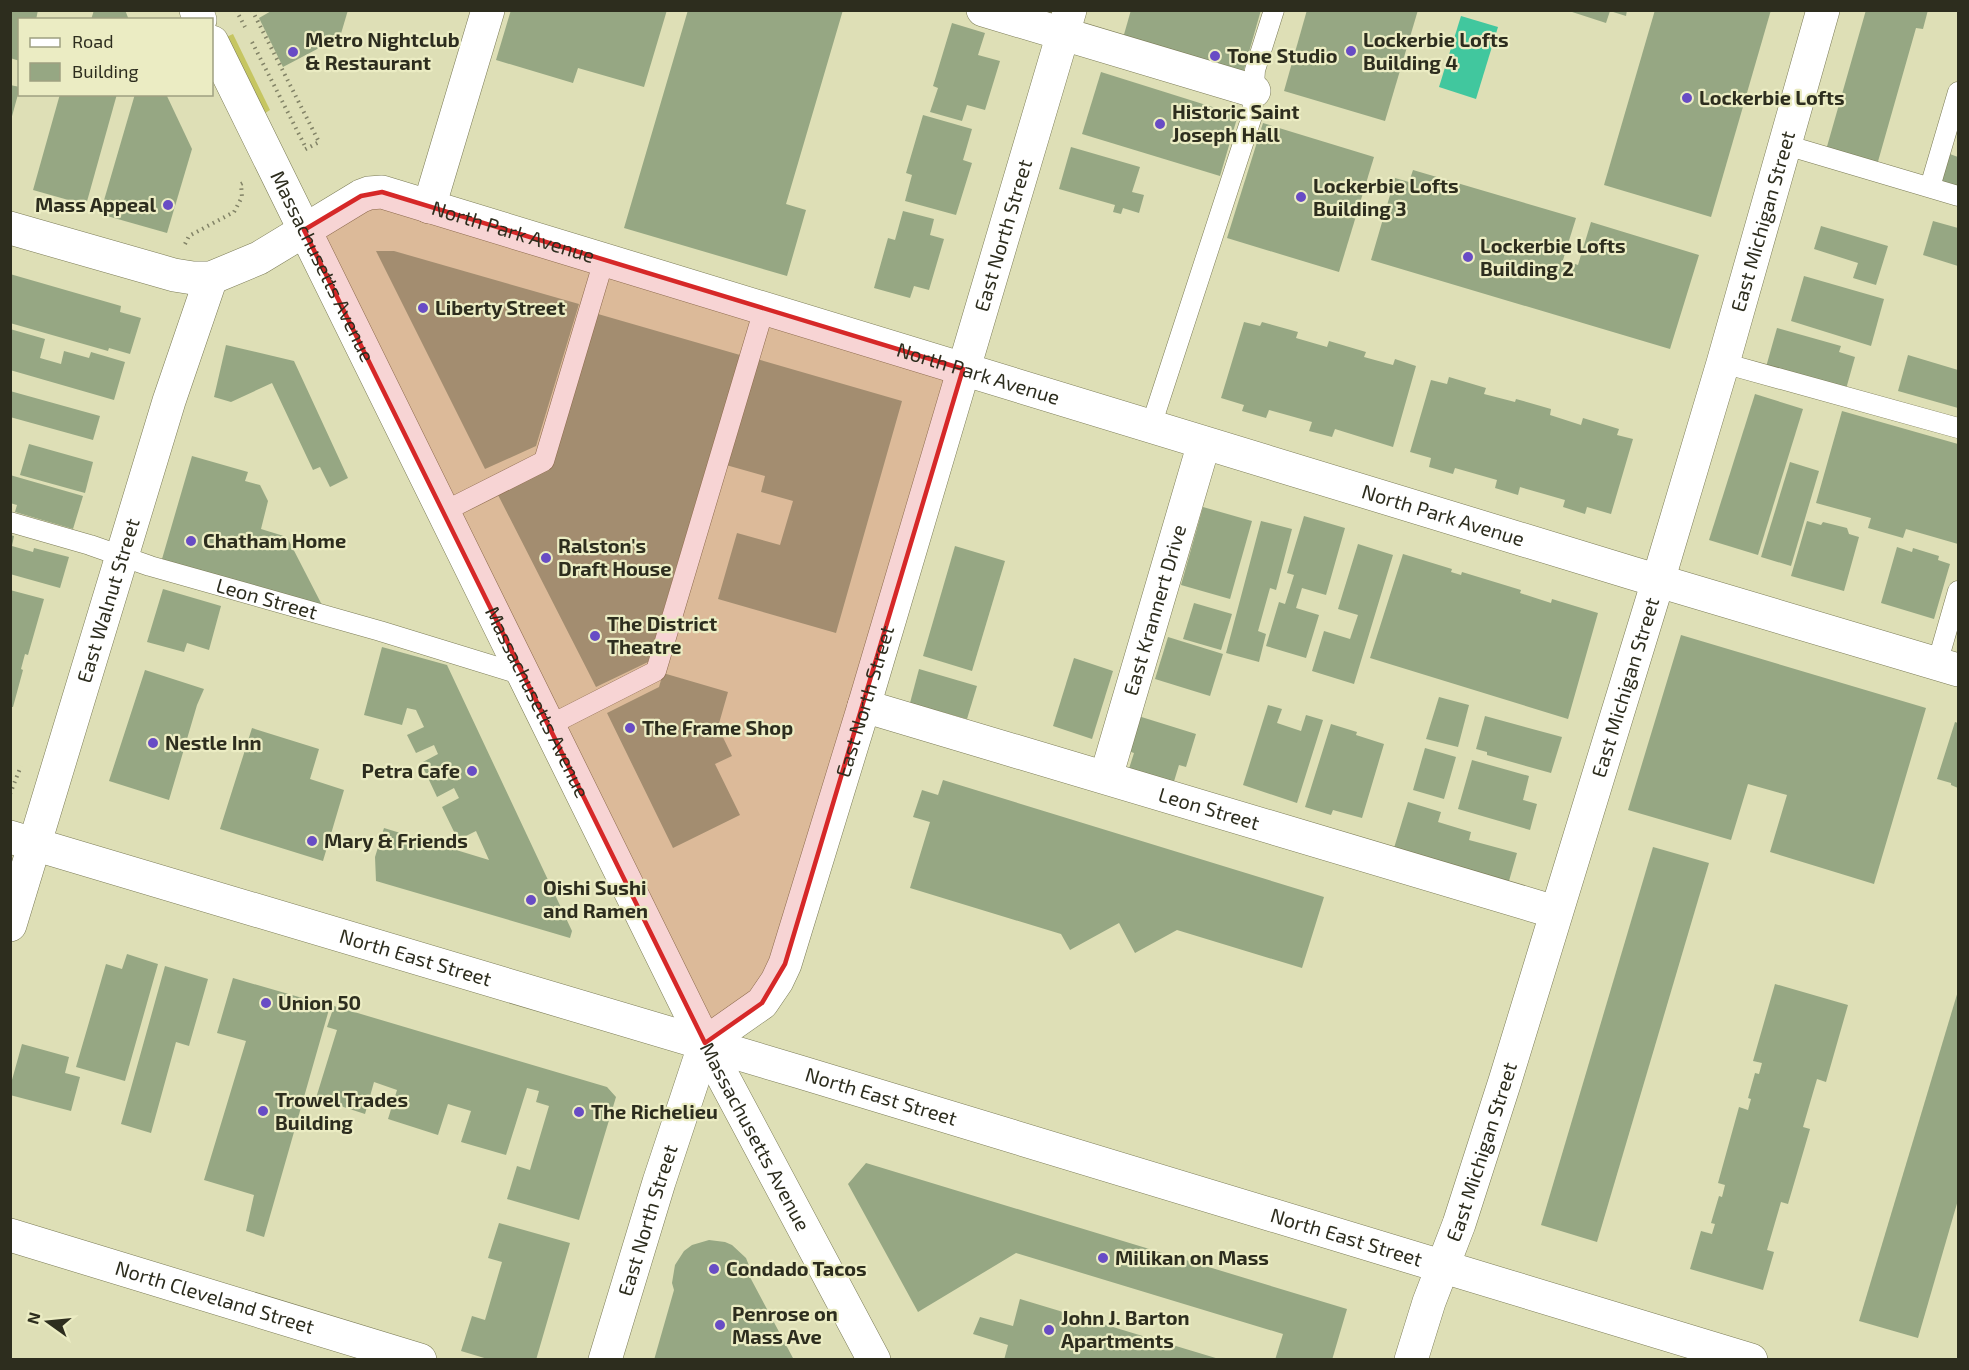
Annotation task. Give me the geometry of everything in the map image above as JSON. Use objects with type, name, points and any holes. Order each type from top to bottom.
[{"type":"main road","points":[[429,207],[488,10]]},
{"type":"main road","points":[[983,10],[1066,23],[1254,91]]},
{"type":"main road","name":"East Michigan Street","points":[[1411,1359],[1442,1266],[1460,1224],[1502,1092],[1723,363],[1823,10]]},
{"type":"main road","name":"East North Street","points":[[606,1359],[662,1172],[705,1043],[762,1003],[785,964],[864,706],[1066,23]]},
{"type":"main road","name":"Massachusetts Avenue","points":[[213,44],[705,1043],[874,1359]]},
{"type":"main road","name":"North Park Avenue","points":[[10,228],[174,275],[211,278],[259,258],[361,196],[382,192],[1658,581],[1948,667]]},
{"type":"main road","name":"East Walnut Street","points":[[10,925],[23,841],[121,556],[181,362],[211,278]]},
{"type":"main road","name":"East Krannert Drive","points":[[1106,777],[1204,443]]},
{"type":"main road","name":"Leon Street","points":[[864,706],[1555,912]]},
{"type":"main road","name":"North East Street","points":[[23,841],[705,1043],[1751,1359]]},
{"type":"main road","name":"North Cleveland Street","points":[[10,1235],[420,1359]]},
{"type":"lane","points":[[1151,426],[1252,116],[1256,70],[1274,10]]},
{"type":"lane","points":[[1930,187],[1959,92]]},
{"type":"lane","points":[[1786,145],[1959,196]]},
{"type":"lane","points":[[443,512],[544,460],[604,260]]},
{"type":"lane","points":[[548,726],[656,671],[764,309]]},
{"type":"lane","points":[[1723,363],[1959,428]]},
{"type":"lane","name":"Leon Street","points":[[10,522],[150,566],[381,631],[523,675]]},
{"type":"lane","points":[[1948,667],[1959,591]]},
{"type":"path","points":[[236,10],[247,31]]},
{"type":"path","points":[[252,10],[319,142],[306,148],[252,41]]},
{"type":"highlighted area","points":[[382,192],[963,369],[785,964],[762,1003],[705,1043],[339,300],[304,230],[361,196]]},
{"type":"shaded area","points":[[1461,16],[1498,27],[1476,99],[1439,87]]},
{"type":"shaded area","points":[[233,34],[270,110],[262,115],[224,38]]},
{"type":"building","points":[[10,10],[38,10],[36,18],[18,18],[18,60],[10,58]]},
{"type":"building","points":[[94,10],[125,10],[128,18],[92,18]]},
{"type":"building","name":"Metro Nightclub & Restaurant","points":[[273,10],[348,10],[340,37],[283,67],[259,18]]},
{"type":"building","points":[[511,10],[667,10],[644,87],[578,68],[573,83],[496,60]]},
{"type":"building","points":[[688,10],[843,10],[786,204],[806,210],[787,276],[624,228]]},
{"type":"building","name":"Tone Studio","points":[[1131,10],[1261,10],[1243,73],[1123,38]]},
{"type":"building","name":"Lockerbie Lofts Building 4","points":[[1307,10],[1418,10],[1385,121],[1284,91]]},
{"type":"building","name":"Lockerbie Lofts Building 4","points":[[1566,10],[1627,10],[1626,16],[1610,11],[1606,23]]},
{"type":"building","name":"Lockerbie Lofts","points":[[1655,10],[1771,10],[1711,217],[1604,185]]},
{"type":"building","points":[[1866,10],[1928,10],[1923,29],[1916,28],[1877,165],[1826,150]]},
{"type":"building","points":[[952,23],[985,33],[978,55],[1000,61],[985,110],[967,105],[962,121],[930,112],[938,88],[933,86]]},
{"type":"building","name":"Historic Saint Joseph Hall","points":[[1101,72],[1238,115],[1220,176],[1082,134]]},
{"type":"building","points":[[10,85],[18,87],[18,94],[10,120]]},
{"type":"building","points":[[59,96],[116,96],[86,205],[33,190]]},
{"type":"building","points":[[134,96],[167,96],[192,149],[167,233],[100,214]]},
{"type":"building","points":[[923,115],[972,129],[963,160],[972,163],[956,215],[905,201],[912,175],[906,173]]},
{"type":"building","name":"Lockerbie Lofts Building 3","points":[[1263,123],[1374,157],[1339,272],[1227,238]]},
{"type":"building","points":[[1071,147],[1140,167],[1132,192],[1144,195],[1139,213],[1123,208],[1121,214],[1113,212],[1115,205],[1059,189]]},
{"type":"building","points":[[1947,153],[1958,157],[1958,191],[1937,185]]},
{"type":"building","name":"Lockerbie Lofts Building 2","points":[[1413,170],[1576,218],[1563,260],[1578,265],[1591,222],[1699,255],[1670,349],[1371,260],[1395,178],[1409,182]]},
{"type":"building","points":[[903,211],[934,219],[930,235],[944,239],[929,290],[914,286],[910,298],[874,288],[888,238],[895,240]]},
{"type":"building","points":[[1933,221],[1958,228],[1958,266],[1923,255]]},
{"type":"building","points":[[1821,226],[1888,246],[1876,285],[1853,278],[1858,263],[1814,249]]},
{"type":"building","points":[[376,251],[394,251],[579,304],[536,446],[485,469]]},
{"type":"building","points":[[10,274],[121,306],[120,312],[141,318],[130,354],[109,348],[108,351],[10,323]]},
{"type":"building","points":[[1804,276],[1884,299],[1871,346],[1791,321]]},
{"type":"building","points":[[598,314],[740,355],[648,662],[596,687],[498,495],[552,467]]},
{"type":"building","points":[[1244,322],[1260,326],[1262,322],[1298,332],[1296,338],[1327,347],[1329,341],[1366,352],[1364,357],[1393,365],[1395,359],[1416,366],[1393,447],[1335,429],[1332,437],[1309,431],[1312,422],[1269,410],[1266,418],[1242,411],[1244,405],[1221,398]]},
{"type":"building","points":[[1777,328],[1841,346],[1839,352],[1855,357],[1846,389],[1766,367]]},
{"type":"building","points":[[10,329],[45,339],[40,358],[61,364],[64,351],[89,358],[91,352],[125,362],[114,400],[10,370]]},
{"type":"building","points":[[226,345],[294,361],[348,478],[330,487],[320,467],[313,470],[272,383],[231,402],[214,397]]},
{"type":"building","points":[[1908,355],[1958,370],[1958,408],[1898,391]]},
{"type":"building","points":[[757,359],[902,401],[836,633],[718,599],[737,533],[780,545],[793,501],[761,492],[765,476],[726,465]]},
{"type":"building","points":[[1449,377],[1486,388],[1484,394],[1515,402],[1516,399],[1551,409],[1550,415],[1581,425],[1583,418],[1619,429],[1617,435],[1633,439],[1611,514],[1587,507],[1585,514],[1563,507],[1565,500],[1520,487],[1518,495],[1495,488],[1497,480],[1455,468],[1453,474],[1429,467],[1431,458],[1410,452],[1431,380],[1447,384]]},
{"type":"building","points":[[10,391],[100,416],[93,440],[10,417]]},
{"type":"building","points":[[1755,394],[1803,409],[1758,555],[1709,540]]},
{"type":"building","points":[[1842,411],[1958,444],[1958,544],[1906,529],[1903,538],[1868,528],[1871,518],[1816,503]]},
{"type":"building","points":[[29,444],[93,462],[85,493],[20,475]]},
{"type":"building","points":[[192,456],[248,472],[245,481],[260,485],[268,501],[261,529],[287,537],[322,605],[162,559]]},
{"type":"building","points":[[1790,462],[1819,471],[1791,566],[1761,557]]},
{"type":"building","points":[[10,475],[83,496],[73,529],[15,512],[17,505],[10,503]]},
{"type":"building","points":[[1203,507],[1252,521],[1230,599],[1181,585]]},
{"type":"building","points":[[1304,516],[1345,528],[1326,595],[1302,588],[1296,608],[1319,615],[1306,658],[1266,646],[1279,602],[1285,604],[1294,575],[1287,573]]},
{"type":"building","points":[[1261,521],[1292,529],[1276,590],[1270,588],[1258,631],[1266,634],[1259,662],[1226,653]]},
{"type":"building","points":[[1807,521],[1847,528],[1849,534],[1859,537],[1844,591],[1791,576]]},
{"type":"building","points":[[10,535],[14,536],[12,546],[33,552],[34,548],[69,557],[60,588],[10,574]]},
{"type":"building","points":[[1358,544],[1393,555],[1354,684],[1312,671],[1324,631],[1350,639],[1358,615],[1338,609]]},
{"type":"building","points":[[955,546],[1005,561],[972,671],[923,656]]},
{"type":"building","points":[[1897,547],[1912,552],[1913,548],[1939,556],[1938,560],[1950,564],[1934,619],[1881,603]]},
{"type":"building","points":[[1403,554],[1452,569],[1451,572],[1461,575],[1462,572],[1521,590],[1520,593],[1551,603],[1552,599],[1598,613],[1568,719],[1370,658]]},
{"type":"building","points":[[163,589],[221,606],[209,650],[187,643],[184,652],[147,642]]},
{"type":"building","points":[[10,590],[44,599],[28,655],[25,654],[13,707],[10,707]]},
{"type":"building","points":[[1194,603],[1232,614],[1221,650],[1183,639]]},
{"type":"building","points":[[1681,635],[1926,708],[1874,884],[1770,852],[1787,795],[1748,784],[1731,840],[1628,810]]},
{"type":"building","points":[[1168,637],[1223,654],[1210,696],[1155,679]]},
{"type":"building","points":[[382,647],[447,665],[572,931],[570,938],[376,881],[375,857],[384,828],[489,860],[476,831],[458,840],[442,807],[459,798],[454,788],[437,797],[421,763],[438,754],[434,745],[416,753],[407,735],[424,727],[416,710],[407,708],[402,725],[364,715]]},
{"type":"building","points":[[1074,658],[1113,671],[1092,739],[1053,726]]},
{"type":"building","points":[[919,669],[977,686],[967,719],[910,703]]},
{"type":"building","name":"Nestle Inn","points":[[145,670],[204,689],[197,705],[169,800],[109,781]]},
{"type":"building","points":[[663,673],[728,692],[718,727],[732,756],[715,764],[740,815],[673,848],[607,713],[659,687]]},
{"type":"building","points":[[1439,697],[1469,705],[1458,747],[1426,739]]},
{"type":"building","points":[[1268,705],[1282,709],[1277,723],[1301,731],[1306,715],[1323,720],[1297,803],[1243,785]]},
{"type":"building","points":[[1135,715],[1196,734],[1186,767],[1179,765],[1172,788],[1127,775],[1134,753],[1125,750]]},
{"type":"building","points":[[1485,716],[1562,737],[1551,773],[1487,755],[1487,752],[1476,749]]},
{"type":"building","points":[[1955,722],[1958,723],[1958,788],[1951,783],[1937,779]]},
{"type":"building","points":[[1331,724],[1384,744],[1362,818],[1333,810],[1331,815],[1305,807]]},
{"type":"building","points":[[252,728],[319,749],[310,779],[344,790],[323,861],[220,829]]},
{"type":"building","points":[[1425,748],[1456,757],[1444,799],[1413,790]]},
{"type":"building","points":[[1472,760],[1529,776],[1523,800],[1537,804],[1530,830],[1458,809]]},
{"type":"building","points":[[943,780],[1324,897],[1302,968],[1177,930],[1135,953],[1119,923],[1070,950],[1061,934],[910,888],[930,822],[913,817],[922,790],[938,795]]},
{"type":"building","points":[[1408,802],[1441,812],[1438,822],[1471,832],[1469,840],[1517,853],[1509,881],[1394,848]]},
{"type":"building","points":[[1653,847],[1709,863],[1597,1242],[1541,1225]]},
{"type":"building","points":[[127,954],[158,964],[125,1081],[76,1067],[106,964],[122,969]]},
{"type":"building","points":[[165,966],[208,979],[189,1046],[176,1042],[151,1133],[121,1124]]},
{"type":"building","name":"Trowel Trades Building","points":[[233,978],[330,1006],[264,1237],[246,1231],[254,1195],[204,1180],[246,1041],[217,1033]]},
{"type":"building","points":[[1775,984],[1848,1005],[1826,1082],[1817,1079],[1803,1127],[1810,1129],[1788,1204],[1781,1202],[1767,1250],[1774,1252],[1763,1290],[1690,1269],[1701,1231],[1712,1234],[1715,1224],[1711,1223],[1719,1196],[1722,1197],[1725,1185],[1718,1183],[1739,1107],[1748,1110],[1751,1099],[1748,1098],[1755,1073],[1759,1074],[1762,1063],[1753,1061]]},
{"type":"building","points":[[1958,991],[1958,1200],[1918,1338],[1859,1321]]},
{"type":"building","name":"The Richelieu","points":[[334,1006],[607,1087],[616,1097],[579,1220],[507,1199],[517,1166],[530,1170],[549,1106],[536,1102],[539,1091],[527,1088],[506,1155],[461,1142],[471,1111],[448,1104],[438,1135],[388,1119],[397,1090],[374,1082],[365,1114],[316,1098],[337,1030],[327,1027]]},
{"type":"building","points":[[22,1044],[69,1057],[65,1073],[80,1077],[71,1111],[10,1095],[10,1087]]},
{"type":"building","name":"Milikan on Mass","points":[[866,1163],[1347,1309],[1332,1360],[1275,1360],[1283,1334],[1016,1253],[918,1312],[848,1184]]},
{"type":"building","points":[[499,1223],[570,1243],[536,1360],[491,1360],[461,1351],[472,1316],[485,1320],[502,1262],[488,1258]]},
{"type":"building","name":"Penrose on Mass Ave","points":[[709,1240],[732,1245],[746,1258],[751,1279],[794,1360],[654,1360],[674,1290],[672,1283],[675,1265],[684,1251],[692,1245]]},
{"type":"building","name":"John J. Barton Apartments","points":[[1020,1299],[1219,1360],[1004,1360],[1008,1345],[973,1334],[980,1317],[1013,1326]]},
{"type":"place","name":"Lockerbie Lofts Building 4","points":[[1351,51]]},
{"type":"place","name":"Metro Nightclub & Restaurant","points":[[293,52]]},
{"type":"place","name":"Tone Studio","points":[[1215,56]]},
{"type":"place","name":"Lockerbie Lofts","points":[[1687,98]]},
{"type":"place","name":"Historic Saint Joseph Hall","points":[[1160,124]]},
{"type":"place","name":"Lockerbie Lofts Building 3","points":[[1301,197]]},
{"type":"place","name":"Mass Appeal","points":[[168,205]]},
{"type":"place","name":"Lockerbie Lofts Building 2","points":[[1468,257]]},
{"type":"place","name":"Liberty Street","points":[[423,308]]},
{"type":"place","name":"Chatham Home","points":[[191,541]]},
{"type":"place","name":"Ralston's Draft House","points":[[546,558]]},
{"type":"place","name":"The District Theatre","points":[[595,636]]},
{"type":"place","name":"The Frame Shop","points":[[630,728]]},
{"type":"place","name":"Nestle Inn","points":[[153,743]]},
{"type":"place","name":"Petra Cafe","points":[[472,771]]},
{"type":"place","name":"Mary & Friends","points":[[312,841]]},
{"type":"place","name":"Oishi Sushi and Ramen","points":[[531,900]]},
{"type":"place","name":"Union 50","points":[[266,1003]]},
{"type":"place","name":"Trowel Trades Building","points":[[263,1111]]},
{"type":"place","name":"The Richelieu","points":[[579,1112]]},
{"type":"place","name":"Milikan on Mass","points":[[1103,1258]]},
{"type":"place","name":"Condado Tacos","points":[[714,1269]]},
{"type":"place","name":"Penrose on Mass Ave","points":[[720,1325]]},
{"type":"place","name":"John J. Barton Apartments","points":[[1049,1330]]}]
